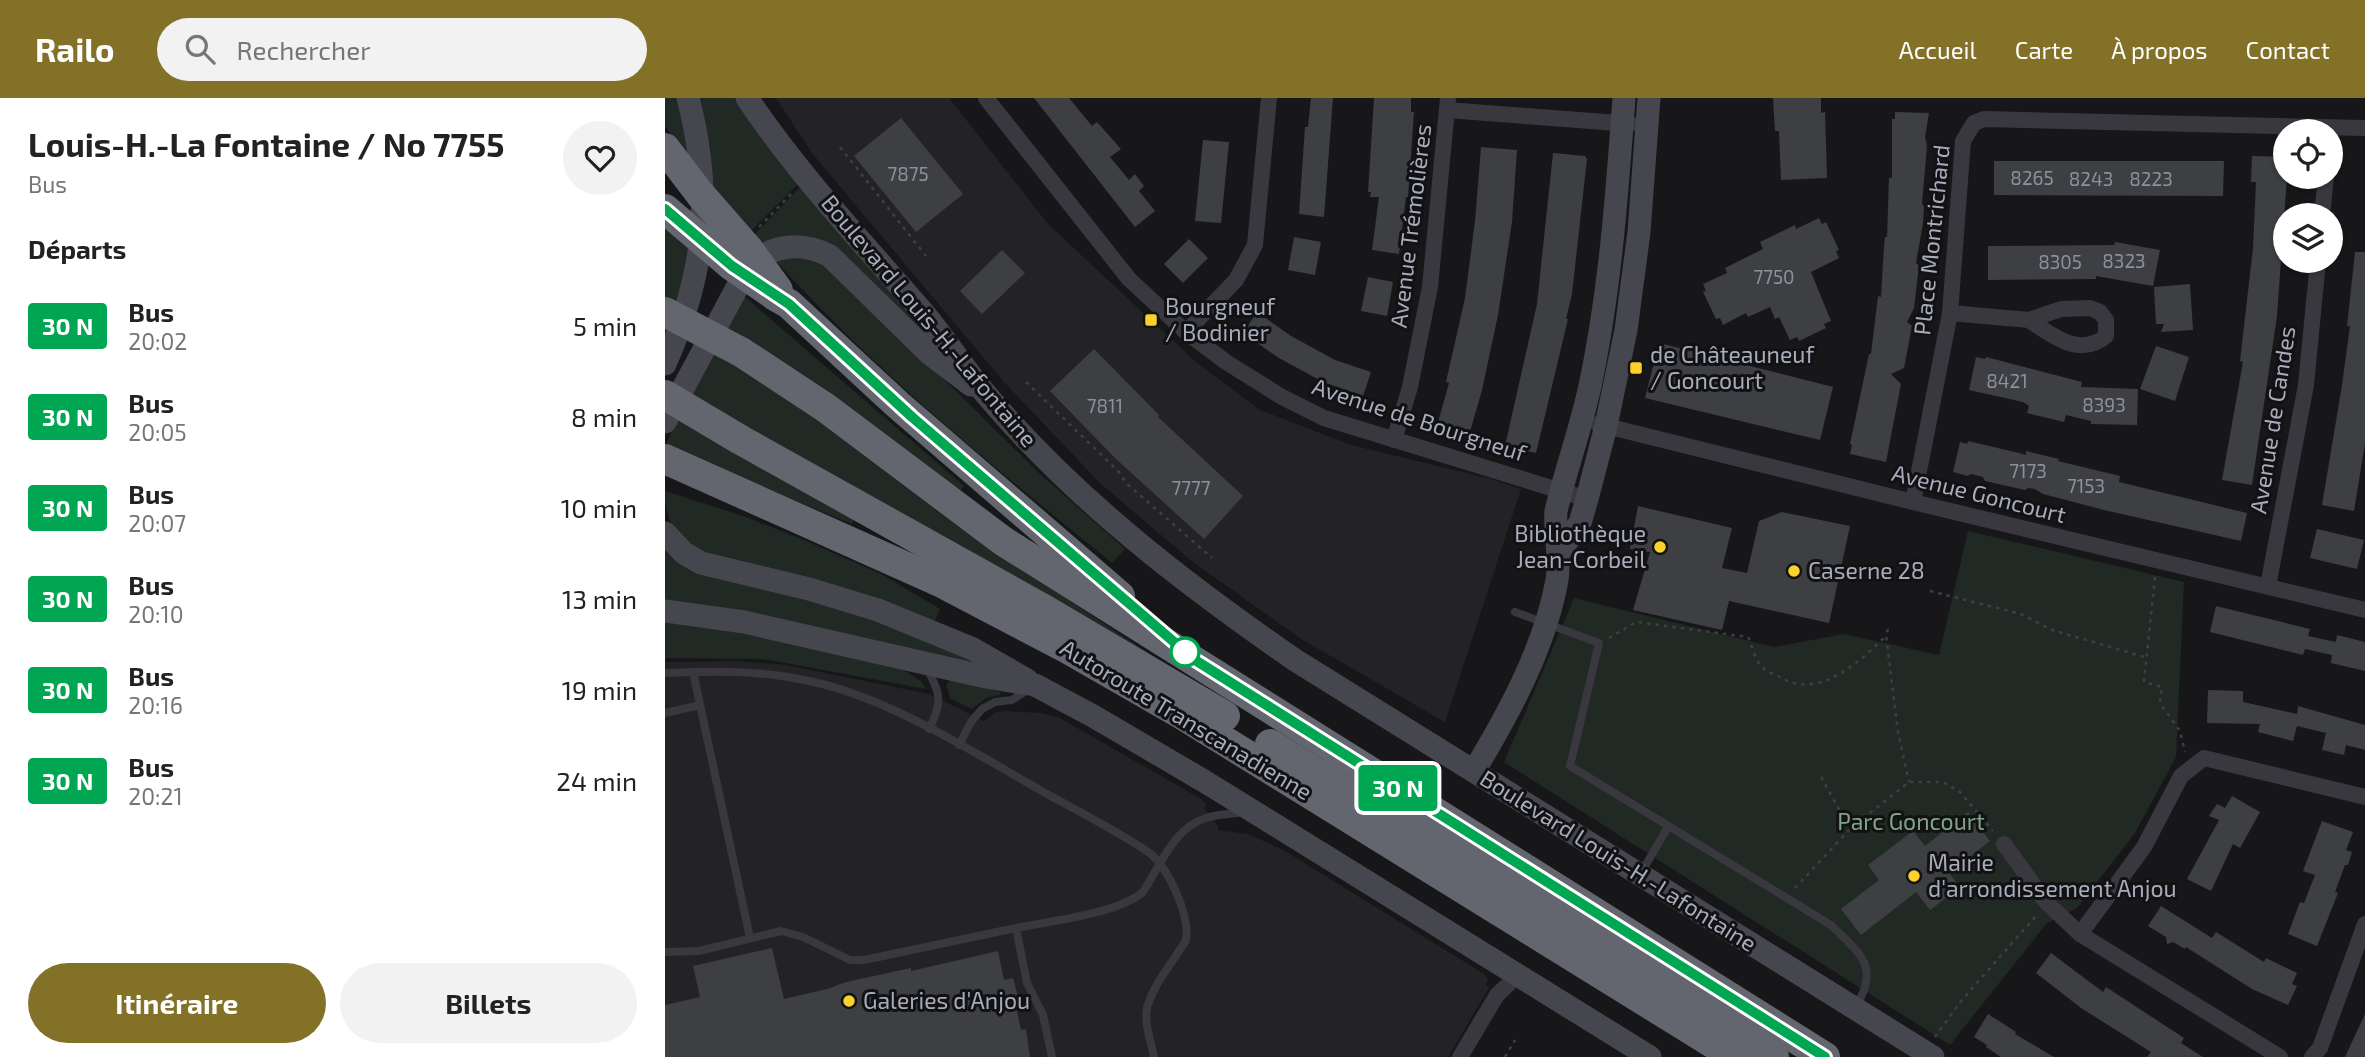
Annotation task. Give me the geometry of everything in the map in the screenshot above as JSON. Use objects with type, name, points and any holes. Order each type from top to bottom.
[{"type":"highway","points":[[665,148],[750,250],[781,297]]},
{"type":"highway","points":[[665,209],[732,266],[781,297],[915,420],[1195,660]]},
{"type":"highway","points":[[665,312],[741,352],[826,408],[1003,541],[1825,1057]]},
{"type":"highway","points":[[665,395],[1172,684],[1774,1057]]},
{"type":"highway","points":[[665,459],[737,495]]},
{"type":"highway","points":[[665,479],[737,495]]},
{"type":"highway","name":"Autoroute Transcanadienne","points":[[737,495],[802,520],[1005,615],[1181,713],[1735,1057]]},
{"type":"main road","points":[[665,364],[691,294],[703,223],[703,167],[688,98]]},
{"type":"main road","name":"Boulevard Louis-H.-Lafontaine","points":[[747,98],[808,178],[947,339],[988,397],[1076,488],[1187,582],[1295,660],[1855,1008],[1933,1048]]},
{"type":"main road","points":[[1474,771],[1516,692],[1545,624],[1557,580],[1560,551],[1555,525],[1561,490],[1582,420],[1609,277],[1624,98]]},
{"type":"main road","points":[[1560,551],[1580,523],[1606,426],[1624,340],[1633,280],[1649,98]]},
{"type":"main road","points":[[665,422],[747,269],[760,256],[790,246],[811,248],[830,256],[929,353],[988,397]]},
{"type":"main road","points":[[665,533],[684,553],[701,563],[809,589],[878,610],[974,649],[1154,751],[1650,1057]]},
{"type":"main road","points":[[665,611],[744,622],[986,677],[1035,685]]},
{"type":"street","name":"Avenue de Bourgneuf","points":[[986,98],[1129,279],[1187,332],[1226,362],[1282,397],[1324,418],[1587,499]]},
{"type":"street","points":[[1187,332],[1236,280],[1255,245],[1269,98]]},
{"type":"street","points":[[1448,104],[1647,125]]},
{"type":"street","name":"Avenue Trémolières","points":[[1394,440],[1410,387],[1430,287],[1448,104]]},
{"type":"street","name":"Place Montrichard","points":[[1913,502],[1950,313],[1963,141],[1974,123],[1984,118],[2273,127]]},
{"type":"street","name":"Place Montrichard","points":[[2343,129],[2365,128]]},
{"type":"street","name":"Avenue de Candes","points":[[2268,586],[2306,385],[2317,273]]},
{"type":"street","points":[[1950,313],[2029,320]]},
{"type":"street","name":"Avenue Goncourt","points":[[1582,420],[2365,610]]},
{"type":"street","points":[[2080,934],[2144,846],[2181,776],[2189,767],[2204,758],[2365,797]]},
{"type":"street","points":[[2004,844],[2046,902],[2080,934],[2280,1057]]},
{"type":"street","points":[[2312,1057],[2320,1048],[2365,924]]},
{"type":"street","points":[[1460,1057],[1497,995],[1518,975]]},
{"type":"lane","points":[[1515,612],[1599,643],[1570,766],[1831,925],[1860,956],[1869,974],[1866,990],[1855,1008]]},
{"type":"lane","points":[[923,662],[939,696],[938,713],[929,729]]},
{"type":"lane","points":[[693,672],[750,939]]},
{"type":"lane","points":[[665,673],[755,672],[810,681],[867,700],[959,745],[1139,846],[1160,863],[1181,904],[1187,934],[1147,1007],[1146,1022],[1154,1057]]},
{"type":"lane","points":[[959,745],[971,722],[982,709],[995,702],[1012,700],[1035,685]]},
{"type":"lane","points":[[665,713],[700,705]]},
{"type":"lane","points":[[665,952],[699,951],[786,932],[803,937],[850,960],[858,960],[1109,908],[1136,898],[1183,832],[1207,818],[1252,811]]},
{"type":"lane","points":[[1640,875],[1668,827]]},
{"type":"lane","points":[[1016,928],[1027,983],[1043,1015],[1052,1057]]},
{"type":"path","points":[[841,148],[926,256]]},
{"type":"path","points":[[1026,382],[1119,472],[1126,483],[1212,558]]},
{"type":"path","points":[[2157,560],[2144,682],[2162,687],[2160,703],[2180,731],[2189,767]]},
{"type":"path","points":[[1930,591],[2021,614],[2052,630],[2148,658]]},
{"type":"path","points":[[1599,643],[1636,622],[1748,637],[1761,667],[1789,683],[1805,685],[1820,683],[1857,664],[1886,636]]},
{"type":"path","points":[[1888,629],[1886,636],[1898,732],[1909,782]]},
{"type":"path","points":[[1821,776],[1850,829]]},
{"type":"path","points":[[1787,898],[1836,841],[1909,782],[1943,782],[1960,792],[2004,844]]},
{"type":"path","points":[[1933,1048],[1961,1001],[2020,936],[2046,902]]},
{"type":"path","points":[[1505,1057],[1515,1040]]},
{"type":"shaded area","points":[[776,98],[949,98],[1048,224],[1197,363],[1260,410],[1351,445],[1491,479],[1521,489],[1445,722],[1303,640],[1194,563],[1100,483],[1003,381],[812,153]]},
{"type":"shaded area","points":[[738,661],[786,665],[929,694],[984,721],[996,712],[1006,711],[1058,717],[1203,800],[1206,805],[1204,808],[1218,826],[1218,830],[1248,834],[1285,851],[1484,974],[1489,988],[1448,1057],[665,1057],[665,662]]},
{"type":"green space","points":[[665,98],[678,98],[692,164],[665,126]]},
{"type":"green space","points":[[699,98],[735,98],[799,183],[750,232],[714,190],[710,147]]},
{"type":"green space","points":[[801,186],[931,338],[928,341],[886,298],[775,239],[760,244],[753,236]]},
{"type":"green space","points":[[665,227],[691,249],[677,304],[665,299]]},
{"type":"green space","points":[[786,257],[819,261],[835,272],[1039,473],[1125,549],[1112,563],[938,418],[854,342],[775,260]]},
{"type":"green space","points":[[743,295],[964,486],[960,491],[726,328]]},
{"type":"green space","points":[[714,350],[748,369],[1045,584],[1199,687],[690,397]]},
{"type":"green space","points":[[678,417],[855,517],[852,524],[665,447]]},
{"type":"green space","points":[[665,491],[746,517],[881,574],[940,609],[935,621],[865,595],[701,552],[673,527],[667,512]]},
{"type":"green space","name":"Parc Goncourt","points":[[1968,531],[2184,582],[2176,757],[2135,833],[2077,908],[2046,924],[1950,1045],[1504,762],[1574,598],[1774,647],[1844,634],[1939,655]]},
{"type":"green space","points":[[665,546],[810,599],[881,621],[984,665],[743,611],[665,600]]},
{"type":"green space","points":[[665,621],[758,636],[902,669],[921,681],[926,689],[764,659],[665,658]]},
{"type":"green space","points":[[951,679],[1001,692],[1000,695],[986,698],[972,709],[951,699],[946,685]]},
{"type":"building","points":[[1034,98],[1069,98],[1092,126],[1097,122],[1121,149],[1110,157],[1129,180],[1135,174],[1144,186],[1139,191],[1155,211],[1135,227]]},
{"type":"building","points":[[1311,98],[1333,98],[1324,217],[1299,214],[1305,127],[1308,127]]},
{"type":"building","points":[[1374,98],[1411,98],[1411,112],[1414,112],[1408,197],[1399,254],[1372,250],[1379,197],[1370,197],[1371,192],[1368,192]]},
{"type":"building","points":[[1773,98],[1821,98],[1821,113],[1825,112],[1827,178],[1781,180],[1779,131],[1775,131]]},
{"type":"building","points":[[1895,112],[1929,113],[1925,137],[1927,146],[1923,223],[1916,263],[1919,266],[1914,308],[1907,322],[1912,326],[1904,368],[1891,374],[1901,384],[1886,462],[1850,454],[1850,444],[1871,354],[1878,296],[1881,297],[1889,178],[1892,178],[1892,119],[1895,119]]},
{"type":"building","points":[[901,118],[963,194],[916,232],[854,156]]},
{"type":"building","points":[[1203,140],[1229,142],[1221,223],[1195,221]]},
{"type":"building","points":[[1481,147],[1517,150],[1512,222],[1498,315],[1469,435],[1437,426],[1449,383],[1446,382],[1465,298]]},
{"type":"building","points":[[1553,153],[1585,156],[1587,159],[1568,319],[1536,453],[1505,446],[1537,304]]},
{"type":"building","points":[[2252,156],[2273,157],[2273,189],[2286,189],[2285,203],[2273,203],[2273,273],[2280,273],[2277,316],[2252,485],[2222,480],[2243,362],[2240,361],[2253,248],[2256,182],[2251,182]]},
{"type":"building","points":[[1994,161],[2224,161],[2223,196],[1994,195]]},
{"type":"building","points":[[1819,218],[1822,224],[1826,222],[1839,250],[1836,251],[1839,258],[1811,272],[1831,321],[1824,324],[1826,328],[1799,341],[1797,337],[1790,340],[1779,317],[1775,319],[1770,307],[1748,317],[1746,313],[1723,325],[1720,318],[1716,319],[1703,292],[1706,291],[1703,284],[1727,273],[1725,268],[1763,249],[1760,242],[1795,225],[1796,229]]},
{"type":"building","points":[[1294,237],[1321,242],[1315,275],[1288,270]]},
{"type":"building","points":[[1189,239],[1208,258],[1183,283],[1164,264]]},
{"type":"building","points":[[2115,242],[2160,250],[2153,286],[2096,276],[2096,279],[1988,280],[1988,246],[2114,245]]},
{"type":"building","points":[[1002,250],[1025,273],[982,314],[960,291]]},
{"type":"building","points":[[2355,252],[2365,252],[2365,443],[2354,511],[2322,505],[2350,326],[2347,326]]},
{"type":"building","points":[[1368,277],[1393,282],[1387,316],[1361,311]]},
{"type":"building","points":[[2190,284],[2193,330],[2161,332],[2164,324],[2156,324],[2154,287]]},
{"type":"building","points":[[1257,312],[1291,336],[1335,360],[1371,372],[1363,396],[1323,382],[1279,358],[1243,333]]},
{"type":"building","points":[[1659,343],[1833,387],[1820,440],[1645,398]]},
{"type":"building","points":[[2156,346],[2189,357],[2175,401],[2140,389]]},
{"type":"building","points":[[1094,349],[1158,417],[1243,496],[1204,539],[1115,458],[1050,391]]},
{"type":"building","points":[[1976,357],[1986,357],[2082,382],[2081,387],[2138,389],[2137,425],[2091,424],[2091,421],[2066,415],[2064,422],[2027,413],[2029,406],[2023,402],[1969,390]]},
{"type":"building","points":[[1968,441],[2026,455],[2026,451],[2059,459],[2058,461],[2120,476],[2119,482],[2247,513],[2241,541],[2104,510],[2043,494],[2035,489],[2025,490],[1985,481],[1983,477],[1971,474],[1968,476],[1953,472],[1960,442],[1967,444]]},
{"type":"building","name":"Caserne 28","points":[[1638,506],[1732,528],[1722,568],[1747,573],[1759,521],[1782,512],[1850,526],[1829,623],[1729,601],[1722,630],[1633,610],[1650,552],[1630,549]]},
{"type":"building","points":[[2317,529],[2364,540],[2357,569],[2310,558]]},
{"type":"building","points":[[2216,606],[2310,629],[2308,636],[2336,642],[2337,635],[2365,642],[2365,671],[2331,663],[2332,655],[2305,649],[2303,655],[2210,632]]},
{"type":"building","points":[[2208,690],[2243,691],[2243,702],[2297,714],[2298,706],[2365,725],[2365,750],[2346,745],[2344,755],[2322,750],[2326,733],[2297,726],[2293,741],[2258,732],[2260,724],[2207,723]]},
{"type":"building","points":[[2232,796],[2260,812],[2240,848],[2233,844],[2211,891],[2187,879],[2219,820],[2209,816],[2217,804],[2225,808]]},
{"type":"building","name":"Mairie d'arrondissement Anjou","points":[[1968,812],[1990,841],[1949,873],[1960,887],[1930,910],[1916,892],[1861,935],[1841,909],[1879,880],[1868,865],[1913,831],[1925,846]]},
{"type":"building","points":[[2322,821],[2353,832],[2346,850],[2352,852],[2348,865],[2345,865],[2335,892],[2338,893],[2317,946],[2288,934],[2300,902],[2304,903],[2315,875],[2303,871]]},
{"type":"building","points":[[2161,906],[2212,938],[2216,932],[2264,962],[2266,958],[2297,973],[2292,984],[2297,986],[2288,1005],[2252,989],[2186,947],[2185,949],[2173,942],[2167,944],[2166,937],[2148,926]]},
{"type":"building","name":"Galeries d'Anjou","points":[[772,948],[784,999],[846,982],[911,968],[911,971],[998,951],[1004,980],[1013,978],[1018,996],[1014,997],[1021,1030],[1026,1029],[1030,1057],[665,1057],[665,1005],[700,997],[693,966]]},
{"type":"building","points":[[2051,953],[2103,992],[2106,987],[2184,1038],[2181,1043],[2203,1057],[2147,1057],[2151,1052],[2081,1008],[2036,973]]},
{"type":"building","points":[[1988,1014],[2054,1057],[2001,1057],[1974,1037]]},
{"type":"building","points":[[2365,1014],[2365,1057],[2345,1057]]},
{"type":"bus line","points":[[665,209],[732,266],[789,304],[1002,496],[1195,660],[1825,1057]]},
{"type":"place","name":"Bourgneuf / Bodinier","points":[[1151,320]]},
{"type":"place","name":"de Châteauneuf / Goncourt","points":[[1636,368]]},
{"type":"place","name":"Bibliothèque Jean-Corbeil","points":[[1660,547]]},
{"type":"place","name":"Caserne 28","points":[[1794,571]]},
{"type":"place","name":"Mairie d'arrondissement Anjou","points":[[1914,876]]},
{"type":"place","name":"Galeries d'Anjou","points":[[849,1001]]}]
